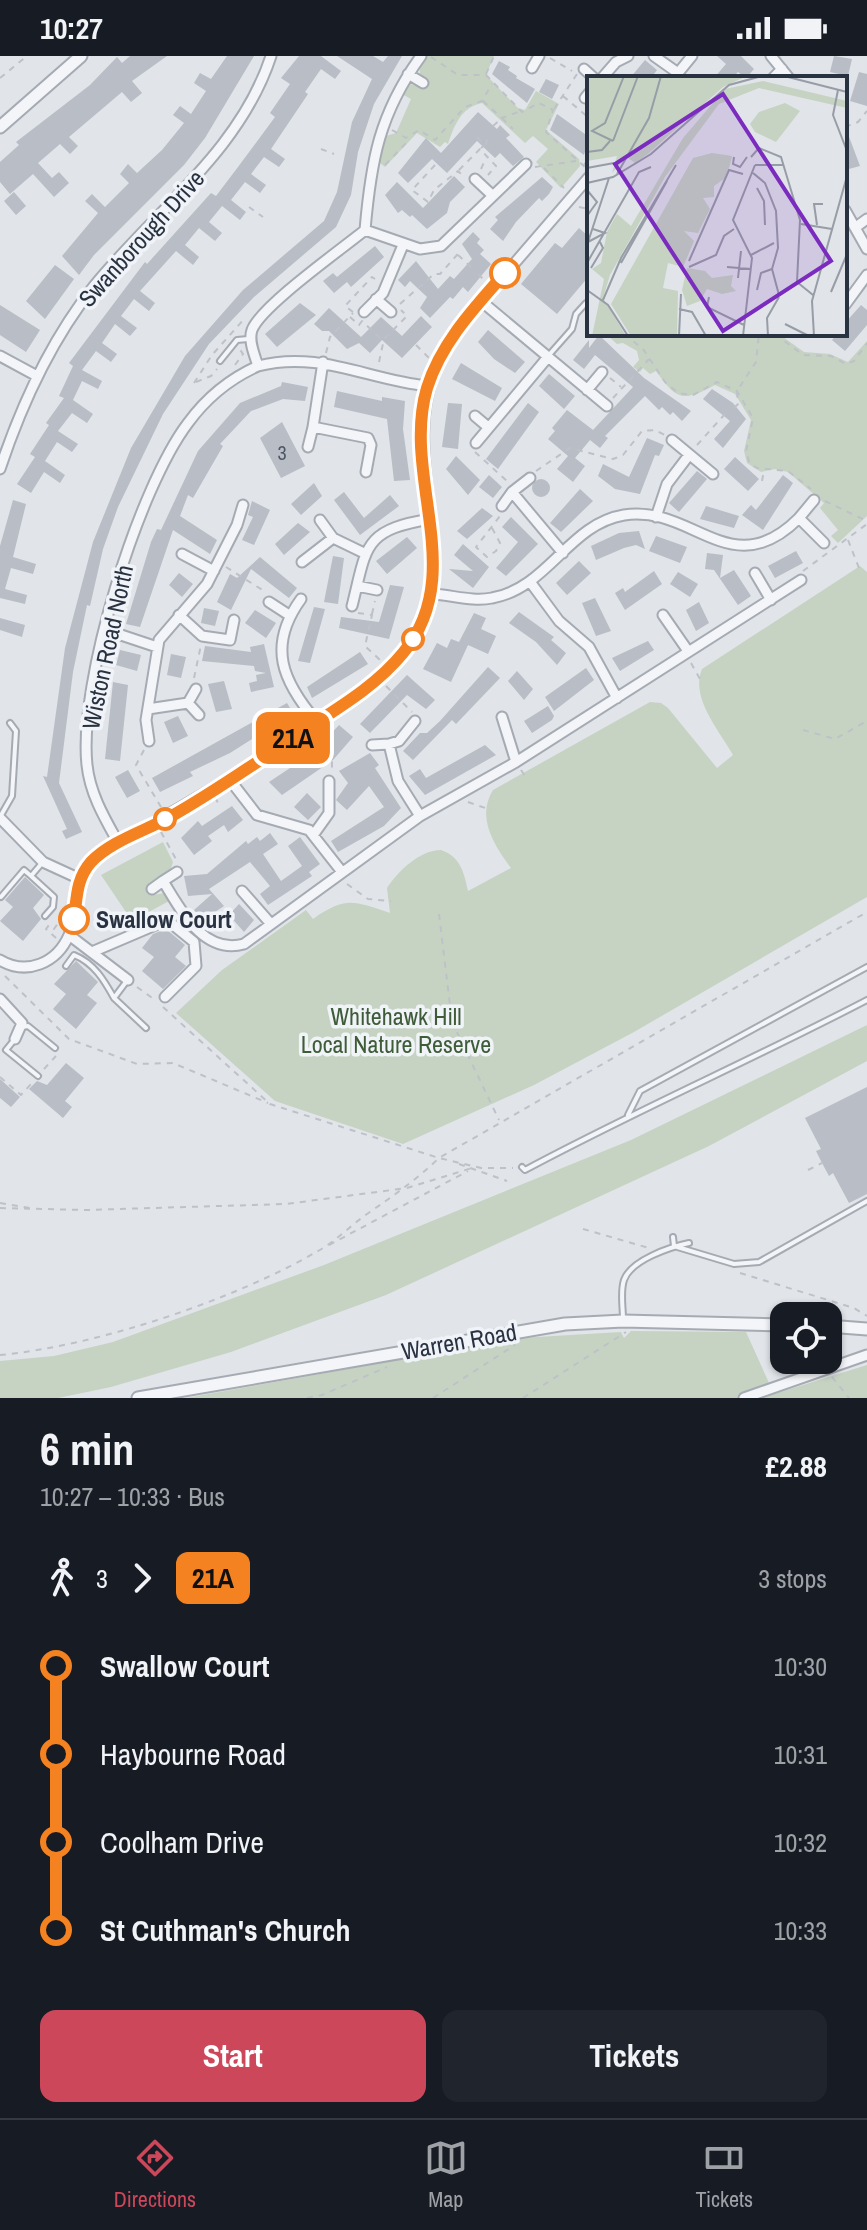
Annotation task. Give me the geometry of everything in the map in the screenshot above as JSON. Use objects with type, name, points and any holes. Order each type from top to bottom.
[{"type":"street","points":[[0,127],[81,56]]},
{"type":"street","name":"Swanborough Drive","points":[[0,469],[37,376],[95,285],[228,139],[249,105],[271,56]]},
{"type":"street","points":[[421,56],[408,74],[382,126],[371,164],[365,230],[269,309],[254,325],[250,338],[258,366],[299,360],[323,362],[428,386]]},
{"type":"street","points":[[532,68],[539,56]]},
{"type":"street","points":[[604,76],[628,56]]},
{"type":"street","points":[[654,56],[676,75],[692,56]]},
{"type":"street","points":[[771,56],[786,74]]},
{"type":"street","points":[[581,70],[591,76]]},
{"type":"street","points":[[408,74],[423,83]]},
{"type":"street","points":[[365,230],[425,250],[445,244],[526,164]]},
{"type":"street","points":[[475,178],[492,195]]},
{"type":"street","points":[[0,960],[17,967],[36,967],[55,954],[69,935],[80,879],[97,857],[230,780],[317,722],[377,680],[415,636],[432,594],[431,519],[421,439],[428,386],[450,341],[587,179]]},
{"type":"street","points":[[847,213],[867,249]]},
{"type":"street","points":[[856,227],[867,219]]},
{"type":"street","points":[[359,312],[376,299],[387,285],[403,245]]},
{"type":"street","points":[[847,302],[867,275]]},
{"type":"street","points":[[376,299],[391,312]]},
{"type":"street","points":[[481,301],[607,406]]},
{"type":"street","points":[[0,356],[37,376]]},
{"type":"street","points":[[476,443],[548,357]]},
{"type":"street","points":[[308,447],[323,362]]},
{"type":"street","name":"Wiston Road North","points":[[119,844],[96,799],[87,762],[90,711],[106,630],[130,541],[174,444],[207,400],[227,383],[258,366]]},
{"type":"street","points":[[587,390],[602,372]]},
{"type":"street","points":[[475,416],[488,427]]},
{"type":"street","points":[[313,427],[368,438],[371,445],[366,472]]},
{"type":"street","points":[[672,440],[713,474]]},
{"type":"street","points":[[656,517],[667,484],[689,455]]},
{"type":"street","points":[[502,506],[514,490],[530,478]]},
{"type":"street","points":[[514,490],[563,553]]},
{"type":"street","points":[[432,594],[484,599],[531,583],[584,534],[610,519],[633,514],[656,517],[739,546],[779,536],[814,500]]},
{"type":"street","points":[[149,741],[146,733],[148,709],[157,647],[164,631],[216,567],[243,505]]},
{"type":"street","points":[[799,518],[824,543]]},
{"type":"street","points":[[352,606],[364,553],[384,532],[431,519]]},
{"type":"street","points":[[320,520],[333,538],[364,553]]},
{"type":"street","points":[[302,562],[333,538]]},
{"type":"street","points":[[182,554],[216,567]]},
{"type":"street","points":[[755,573],[771,600]]},
{"type":"street","points":[[163,881],[193,926],[221,945],[244,944],[420,816],[516,762],[801,580]]},
{"type":"street","points":[[531,583],[559,621],[589,647],[617,698]]},
{"type":"street","points":[[357,586],[377,590]]},
{"type":"street","points":[[301,599],[289,615],[282,646],[283,666],[294,692],[317,722]]},
{"type":"street","points":[[269,602],[289,615]]},
{"type":"street","points":[[179,615],[202,636],[230,640],[234,620]]},
{"type":"street","points":[[663,615],[688,651]]},
{"type":"street","points":[[106,630],[157,647]]},
{"type":"street","points":[[188,703],[196,689]]},
{"type":"street","points":[[148,709],[188,703]]},
{"type":"street","points":[[188,703],[199,715]]},
{"type":"street","points":[[502,717],[516,762]]},
{"type":"street","points":[[372,745],[399,741],[415,721]]},
{"type":"street","points":[[389,744],[398,781],[420,816]]},
{"type":"street","points":[[230,780],[257,815],[297,825],[314,834],[340,873]]},
{"type":"street","points":[[314,834],[329,813],[329,781]]},
{"type":"street","points":[[0,818],[43,862],[80,879]]},
{"type":"street","points":[[152,889],[177,872]]},
{"type":"street","points":[[242,891],[271,924]]},
{"type":"street","points":[[92,952],[167,920],[194,942],[196,966],[165,997]]},
{"type":"street","points":[[69,935],[128,980]]},
{"type":"street","points":[[0,999],[19,1016],[22,1027],[15,1039]]},
{"type":"street","name":"Warren Road","points":[[138,1398],[513,1331],[625,1326],[770,1325]]},
{"type":"street","points":[[842,1327],[867,1329]]},
{"type":"street","points":[[744,1398],[867,1355]]},
{"type":"lane","points":[[548,357],[572,329],[577,312],[586,303]]},
{"type":"lane","points":[[220,361],[237,340],[250,338]]},
{"type":"lane","points":[[0,818],[12,796],[16,731],[10,723]]},
{"type":"lane","points":[[31,876],[43,862]]},
{"type":"lane","points":[[1,897],[24,870],[54,897],[53,907],[45,916]]},
{"type":"lane","points":[[66,966],[74,955],[80,957],[102,976],[114,998],[146,1028]]},
{"type":"lane","points":[[628,1116],[640,1091],[867,967]]},
{"type":"lane","points":[[114,998],[128,980]]},
{"type":"lane","points":[[522,1167],[525,1170],[628,1116],[726,1072],[867,1000]]},
{"type":"lane","points":[[22,1027],[28,1026],[56,1051]]},
{"type":"lane","points":[[15,1039],[6,1050],[38,1076]]},
{"type":"lane","points":[[674,1246],[734,1264],[759,1262],[867,1201]]},
{"type":"lane","points":[[673,1237],[674,1246]]},
{"type":"lane","points":[[625,1326],[622,1289],[626,1275],[674,1246],[689,1243]]},
{"type":"path","points":[[0,78],[27,56]]},
{"type":"path","points":[[430,56],[458,75],[486,75]]},
{"type":"path","points":[[486,75],[494,56]]},
{"type":"path","points":[[546,56],[581,70],[553,110],[546,132],[587,169]]},
{"type":"path","points":[[486,75],[521,111]]},
{"type":"path","points":[[406,138],[419,130],[435,140],[465,107],[482,101],[492,83]]},
{"type":"path","points":[[562,95],[587,116]]},
{"type":"path","points":[[482,101],[513,129]]},
{"type":"path","points":[[493,126],[502,118],[539,103],[553,110]]},
{"type":"path","points":[[847,126],[858,122],[867,111]]},
{"type":"path","points":[[435,165],[412,190],[428,202],[434,190],[485,145],[488,132]]},
{"type":"path","points":[[371,164],[382,168],[408,141],[401,134]]},
{"type":"path","points":[[477,137],[485,145]]},
{"type":"path","points":[[321,149],[334,154]]},
{"type":"path","points":[[480,149],[496,166],[487,176],[481,169]]},
{"type":"path","points":[[458,171],[469,182],[475,178],[487,157]]},
{"type":"path","points":[[526,164],[544,166],[578,160]]},
{"type":"path","points":[[583,166],[587,161]]},
{"type":"path","points":[[544,166],[564,188]]},
{"type":"path","points":[[249,207],[263,217]]},
{"type":"path","points":[[445,244],[472,268]]},
{"type":"path","points":[[379,362],[383,341],[407,316],[397,306],[434,274],[440,274],[457,255]]},
{"type":"path","points":[[478,274],[485,281]]},
{"type":"path","points":[[359,312],[345,306],[372,277],[387,285]]},
{"type":"path","points":[[323,362],[330,337],[359,312]]},
{"type":"path","points":[[350,317],[359,325],[362,321],[383,341]]},
{"type":"path","points":[[626,336],[650,358],[665,382],[682,395],[693,395],[717,382],[737,391],[753,418],[746,456],[753,466],[788,471],[827,504],[852,511],[867,521]]},
{"type":"path","points":[[734,408],[738,404],[737,391],[756,362],[759,336]]},
{"type":"path","points":[[778,336],[803,355],[831,356],[847,364],[867,343]]},
{"type":"path","points":[[416,345],[427,356]]},
{"type":"path","points":[[607,406],[650,358]]},
{"type":"path","points":[[689,455],[725,414]]},
{"type":"path","points":[[530,478],[542,464],[570,448],[613,459],[623,455],[642,431],[655,430],[672,440]]},
{"type":"path","points":[[476,443],[480,446],[474,454],[514,490]]},
{"type":"path","points":[[762,481],[764,469]]},
{"type":"path","points":[[492,528],[499,537],[499,545],[487,557],[476,547],[505,509],[502,506]]},
{"type":"path","points":[[847,539],[859,568]]},
{"type":"path","points":[[216,567],[273,597],[269,602]]},
{"type":"path","points":[[377,590],[365,646],[389,669]]},
{"type":"path","points":[[352,606],[350,611],[372,615]]},
{"type":"path","points":[[196,689],[192,685],[202,636]]},
{"type":"path","points":[[688,651],[700,679]]},
{"type":"path","points":[[377,680],[419,717],[415,721]]},
{"type":"path","points":[[803,730],[835,739],[867,721]]},
{"type":"path","points":[[149,741],[136,765],[167,818]]},
{"type":"path","points":[[321,742],[334,758],[329,781]]},
{"type":"path","points":[[460,792],[476,808],[491,810]]},
{"type":"path","points":[[157,823],[178,862],[175,865],[177,872]]},
{"type":"path","points":[[340,873],[368,899],[391,901]]},
{"type":"path","points":[[323,1248],[407,1188],[439,1158],[867,912]]},
{"type":"path","points":[[439,914],[452,1022],[500,1121]]},
{"type":"path","points":[[53,935],[46,929],[49,925],[54,929],[63,917],[74,916]]},
{"type":"path","points":[[4,970],[6,977],[69,1039],[137,1064],[173,1063],[270,1104],[507,1181]]},
{"type":"path","points":[[128,980],[169,1012],[270,1104]]},
{"type":"path","points":[[64,1046],[69,1039]]},
{"type":"path","points":[[0,1077],[21,1095],[56,1051]]},
{"type":"path","points":[[439,1158],[481,1168],[522,1167]]},
{"type":"path","points":[[808,1170],[822,1163]]},
{"type":"path","points":[[0,1208],[39,1210],[286,1204],[407,1188],[472,1168]]},
{"type":"path","points":[[0,1355],[45,1351],[136,1326],[252,1285],[472,1168]]},
{"type":"path","points":[[0,1203],[39,1210]]},
{"type":"path","points":[[523,1398],[623,1336],[625,1326]]},
{"type":"path","points":[[433,1398],[521,1339]]},
{"type":"path","points":[[317,1398],[378,1372],[393,1361]]},
{"type":"path","points":[[830,1374],[849,1398]]},
{"type":"path","points":[[307,1398],[322,1395]]},
{"type":"green space","points":[[427,56],[494,56],[486,75],[518,108],[525,110],[536,91],[559,104],[546,130],[579,159],[580,166],[561,188],[536,162],[548,149],[533,136],[525,143],[482,103],[464,113],[448,144],[445,142],[440,147],[417,133],[385,167],[379,162],[386,136],[396,133],[411,99],[402,94],[410,84],[421,87],[426,80],[420,74],[419,66]]},
{"type":"green space","points":[[608,336],[782,336],[804,352],[830,354],[848,362],[867,341],[867,516],[838,543],[831,536],[838,530],[820,508],[824,503],[788,472],[775,469],[761,472],[747,463],[744,451],[751,420],[735,394],[715,385],[695,394],[681,396],[656,371],[650,374],[643,368],[640,372],[633,367],[639,360],[637,351],[623,343],[617,344]]},
{"type":"green space","name":"Whitehawk Hill Local Nature Reserve","points":[[860,566],[867,572],[867,897],[634,1032],[534,1085],[403,1144],[275,1101],[176,1013],[222,970],[306,910],[313,919],[334,907],[350,903],[390,913],[387,888],[403,869],[425,854],[441,850],[453,857],[463,872],[468,891],[511,868],[489,831],[486,811],[493,790],[650,702],[661,703],[668,708],[717,768],[733,755],[703,702],[699,680],[702,669]]},
{"type":"green space","points":[[163,842],[173,862],[171,868],[147,887],[153,895],[165,893],[171,900],[132,921],[101,875]]},
{"type":"green space","points":[[867,1025],[867,1061],[709,1146],[386,1295],[231,1352],[111,1387],[58,1398],[0,1398],[0,1361],[54,1356],[113,1342],[324,1265],[631,1140]]},
{"type":"green space","points":[[631,1331],[746,1332],[774,1394],[867,1365],[867,1398],[186,1398],[520,1338],[621,1332],[624,1338]]},
{"type":"building","points":[[130,56],[167,56],[132,81],[142,93],[131,102],[122,92],[69,137],[78,146],[70,154],[60,144],[38,163],[52,178],[59,172],[69,183],[54,197],[33,174],[10,194],[0,182],[0,162],[19,145],[16,142],[90,85],[117,57],[122,63]]},
{"type":"building","points":[[227,56],[254,56],[205,138],[184,165],[94,255],[79,275],[62,256],[98,213],[85,201],[92,194],[105,207],[129,183],[120,174],[128,164],[137,173],[162,150],[184,123],[173,115],[180,106],[191,114],[206,91],[194,83],[200,73],[211,79]]},
{"type":"building","points":[[299,56],[321,56],[341,71],[335,79],[321,69],[305,92],[308,94],[271,149],[285,159],[279,167],[264,157],[251,174],[266,185],[260,193],[245,182],[231,200],[246,212],[240,220],[222,206],[209,222],[222,233],[215,241],[199,228],[185,245],[199,257],[193,265],[176,251],[140,291],[155,303],[149,311],[134,299],[121,316],[137,328],[130,336],[115,324],[102,343],[117,354],[111,362],[96,351],[82,370],[102,381],[98,389],[82,381],[73,400],[93,414],[87,423],[72,413],[58,431],[78,444],[72,452],[57,442],[45,461],[65,475],[60,483],[44,472],[31,493],[17,484],[35,457],[30,454],[49,425],[46,423],[64,398],[59,396],[73,366],[69,363],[145,262],[147,264],[211,193],[216,196],[238,167],[275,117],[270,113],[290,84],[281,78]]},
{"type":"building","points":[[337,56],[373,56],[383,62],[388,56],[402,56],[374,104],[358,152],[351,195],[336,227],[254,297],[209,344],[163,414],[118,507],[103,549],[90,606],[87,605],[73,672],[59,783],[82,832],[66,839],[62,831],[67,829],[43,776],[47,777],[65,648],[93,542],[131,448],[185,356],[243,290],[324,221],[337,192],[352,122],[372,79]]},
{"type":"building","points":[[717,56],[741,56],[754,69],[748,76],[738,72],[734,76],[716,76],[726,64]]},
{"type":"building","points":[[834,56],[852,59],[848,76],[830,72]]},
{"type":"building","points":[[645,60],[657,70],[652,76],[632,76]]},
{"type":"building","points":[[499,61],[510,67],[508,70],[516,78],[535,89],[527,103],[492,74]]},
{"type":"building","points":[[859,72],[867,74],[867,106],[850,101]]},
{"type":"building","points":[[546,79],[559,85],[552,99],[539,92]]},
{"type":"building","points":[[478,112],[497,129],[500,125],[510,135],[506,138],[524,157],[513,166],[500,153],[495,158],[477,141],[447,173],[432,159],[408,183],[398,173],[426,138],[441,153]]},
{"type":"building","points":[[557,114],[587,136],[584,155],[550,130]]},
{"type":"building","points":[[847,131],[860,166],[847,169]]},
{"type":"building","points":[[454,176],[465,187],[450,202],[447,213],[427,229],[412,215],[410,217],[402,210],[398,213],[385,195],[397,182],[423,208]]},
{"type":"building","points":[[542,177],[553,187],[549,194],[542,201],[539,198],[503,241],[490,229],[498,220],[495,217]]},
{"type":"building","points":[[14,192],[26,206],[16,215],[4,201]]},
{"type":"building","points":[[579,228],[587,235],[587,278],[557,314],[521,284],[555,243],[562,248]]},
{"type":"building","points":[[473,232],[484,250],[480,254],[491,264],[468,292],[463,287],[430,318],[420,308],[427,297],[410,281],[405,287],[398,280],[416,261],[438,289],[450,276],[454,279],[472,259],[462,244]]},
{"type":"building","points":[[375,246],[384,257],[351,287],[347,282],[334,293],[323,281],[333,273],[337,277]]},
{"type":"building","points":[[55,265],[74,279],[45,319],[26,301]]},
{"type":"building","points":[[300,303],[316,315],[277,347],[265,334]]},
{"type":"building","points":[[0,305],[40,330],[26,352],[0,335]]},
{"type":"building","points":[[861,305],[867,310],[867,325],[845,351],[832,340],[835,336],[847,336],[847,321]]},
{"type":"building","points":[[329,308],[361,337],[381,317],[402,336],[421,316],[432,327],[402,358],[382,340],[370,353],[359,343],[347,349],[329,331],[322,331],[314,324]]},
{"type":"building","points":[[488,330],[525,362],[515,373],[494,359],[478,342]]},
{"type":"building","points":[[600,336],[644,378],[691,411],[682,421],[673,412],[670,415],[662,407],[659,410],[645,396],[605,436],[608,438],[600,448],[590,440],[575,458],[585,466],[573,482],[557,469],[568,456],[548,439],[555,431],[552,428],[567,410],[593,430],[633,387],[595,355],[584,369],[573,360],[589,340],[589,348]]},
{"type":"building","points":[[461,363],[502,388],[495,401],[452,379]]},
{"type":"building","points":[[549,374],[575,396],[564,409],[539,386]]},
{"type":"building","points":[[282,382],[308,387],[305,401],[283,399],[251,411],[220,444],[223,446],[193,498],[188,495],[180,516],[217,540],[210,554],[173,530],[140,627],[126,624],[151,542],[157,529],[161,530],[198,451],[240,403],[281,386]]},
{"type":"building","points":[[712,389],[733,403],[746,419],[723,448],[714,439],[730,421],[703,399]]},
{"type":"building","points":[[337,391],[382,401],[382,397],[405,401],[403,429],[410,480],[394,481],[387,419],[334,407]]},
{"type":"building","points":[[448,403],[462,404],[458,449],[442,447]]},
{"type":"building","points":[[528,403],[539,412],[498,469],[486,459]]},
{"type":"building","points":[[282,422],[305,466],[281,478],[260,438]]},
{"type":"building","points":[[647,438],[664,445],[659,456],[655,455],[640,494],[615,489],[598,476],[603,464],[629,477]]},
{"type":"building","points":[[456,456],[480,480],[468,495],[446,469]]},
{"type":"building","points":[[735,457],[759,479],[748,491],[724,469]]},
{"type":"building","points":[[697,471],[707,479],[679,512],[669,503]]},
{"type":"building","points":[[489,475],[502,487],[493,498],[479,487]]},
{"type":"building","points":[[783,475],[793,483],[763,530],[742,515],[751,505],[756,510]]},
{"type":"building","points":[[541,479],[550,488],[541,497],[532,488]]},
{"type":"building","points":[[314,483],[322,496],[301,515],[291,504]]},
{"type":"building","points":[[580,489],[593,501],[561,532],[550,523]]},
{"type":"building","points":[[344,492],[364,518],[390,495],[399,506],[360,535],[334,500]]},
{"type":"building","points":[[13,500],[26,504],[13,557],[36,564],[33,574],[11,568],[5,589],[27,595],[25,604],[0,598],[0,546]]},
{"type":"building","points":[[252,501],[270,510],[254,545],[242,540],[253,517],[248,515]]},
{"type":"building","points":[[706,506],[739,516],[734,528],[700,519]]},
{"type":"building","points":[[482,508],[493,516],[467,539],[457,531]]},
{"type":"building","points":[[511,517],[538,544],[506,576],[496,568],[518,542],[502,527]]},
{"type":"building","points":[[298,523],[310,532],[284,555],[275,544]]},
{"type":"building","points":[[639,531],[645,549],[636,545],[596,560],[591,546],[619,533]]},
{"type":"building","points":[[656,536],[687,547],[680,563],[649,551]]},
{"type":"building","points":[[407,537],[417,548],[387,574],[376,561]]},
{"type":"building","points":[[463,544],[489,567],[473,588],[449,569],[473,571],[454,555]]},
{"type":"building","points":[[796,551],[803,563],[775,578],[768,566]]},
{"type":"building","points":[[707,553],[723,555],[720,578],[734,570],[751,596],[738,605],[714,570],[705,569]]},
{"type":"building","points":[[333,556],[344,558],[338,604],[324,602]]},
{"type":"building","points":[[260,557],[297,588],[289,598],[251,569],[231,610],[217,602],[230,574],[237,578]]},
{"type":"building","points":[[579,561],[591,573],[567,595],[556,583]]},
{"type":"building","points":[[654,571],[662,584],[625,610],[615,593],[623,588],[625,592]]},
{"type":"building","points":[[678,572],[698,584],[690,597],[670,584]]},
{"type":"building","points":[[179,573],[193,584],[182,597],[169,585]]},
{"type":"building","points":[[390,585],[404,587],[389,639],[339,628],[341,617],[379,622]]},
{"type":"building","points":[[595,598],[611,631],[596,636],[582,603]]},
{"type":"building","points":[[699,602],[709,623],[696,631],[686,610]]},
{"type":"building","points":[[314,607],[325,609],[310,663],[298,661]]},
{"type":"building","points":[[204,608],[219,611],[215,626],[201,623]]},
{"type":"building","points":[[255,610],[276,623],[266,638],[245,623]]},
{"type":"building","points":[[519,612],[554,637],[551,640],[566,653],[557,665],[536,642],[509,623]]},
{"type":"building","points":[[474,613],[486,618],[481,629],[496,636],[488,654],[468,645],[451,682],[423,669],[437,643],[447,648],[451,639],[459,642]]},
{"type":"building","points":[[0,618],[25,625],[22,637],[0,630]]},
{"type":"building","points":[[648,641],[654,650],[620,671],[612,658]]},
{"type":"building","points":[[264,644],[274,687],[251,692],[249,683],[257,681],[256,675],[266,673],[255,671],[254,666],[202,661],[205,646],[251,652],[250,647]]},
{"type":"building","points":[[120,650],[141,655],[137,671],[116,665]]},
{"type":"building","points":[[360,652],[368,664],[312,698],[307,687]]},
{"type":"building","points":[[171,654],[186,657],[181,678],[167,675]]},
{"type":"building","points":[[488,667],[500,678],[456,724],[452,720],[413,760],[403,751],[420,733],[427,733],[440,721]]},
{"type":"building","points":[[586,668],[594,680],[554,711],[545,697]]},
{"type":"building","points":[[517,671],[533,689],[524,700],[508,681]]},
{"type":"building","points":[[407,675],[435,700],[426,709],[407,695],[370,733],[360,724]]},
{"type":"building","points":[[224,681],[232,709],[216,712],[208,684]]},
{"type":"building","points":[[113,682],[128,685],[120,761],[105,759]]},
{"type":"building","points":[[287,703],[293,713],[230,753],[190,772],[193,776],[160,792],[152,778]]},
{"type":"building","points":[[548,706],[554,716],[552,720],[532,733],[524,721]]},
{"type":"building","points":[[178,716],[188,736],[173,743],[164,722]]},
{"type":"building","points":[[339,725],[353,737],[333,760],[282,795],[269,782],[329,742],[326,739]]},
{"type":"building","points":[[485,745],[496,755],[425,795],[409,776],[420,769],[426,778]]},
{"type":"building","points":[[370,753],[379,765],[375,768],[401,808],[384,826],[338,852],[331,841],[384,807],[369,786],[347,810],[336,800],[348,783],[339,771]]},
{"type":"building","points":[[128,770],[140,791],[127,798],[115,777]]},
{"type":"building","points":[[307,793],[321,807],[308,820],[294,807]]},
{"type":"building","points":[[232,806],[243,820],[228,832],[224,825],[208,836],[212,841],[194,855],[181,838],[198,821],[202,826]]},
{"type":"building","points":[[270,833],[278,844],[263,854],[281,881],[302,866],[288,846],[300,837],[320,864],[309,872],[312,876],[268,905],[260,894],[270,886],[250,862],[209,889],[224,906],[203,920],[194,910],[212,894],[188,896],[184,876],[207,874],[246,841],[248,844],[257,837],[260,841]]},
{"type":"building","points":[[25,877],[44,895],[33,908],[41,919],[23,941],[0,921],[13,907],[5,900]]},
{"type":"building","points":[[239,904],[254,920],[244,932],[229,915]]},
{"type":"building","name":"Swallow Court","points":[[166,929],[185,945],[175,957],[186,966],[163,989],[142,971],[154,957],[142,948],[153,934]]},
{"type":"building","points":[[76,961],[98,982],[87,995],[97,1003],[76,1029],[53,1009],[66,994],[54,984]]},
{"type":"building","points":[[66,1063],[84,1078],[65,1101],[72,1107],[63,1118],[29,1089],[37,1081],[47,1085]]},
{"type":"building","points":[[0,1079],[20,1097],[11,1107],[0,1098]]},
{"type":"building","points":[[867,1087],[867,1194],[849,1203],[833,1173],[829,1176],[822,1163],[816,1151],[821,1149],[805,1118]]},
{"type":"bus line","name":"21A","points":[[74,919],[80,879],[97,857],[212,792],[361,692],[406,651],[428,609],[433,588],[433,541],[421,439],[428,386],[455,333],[505,273]]},
{"type":"place","name":"Swallow Court","points":[[74,919]]}]
